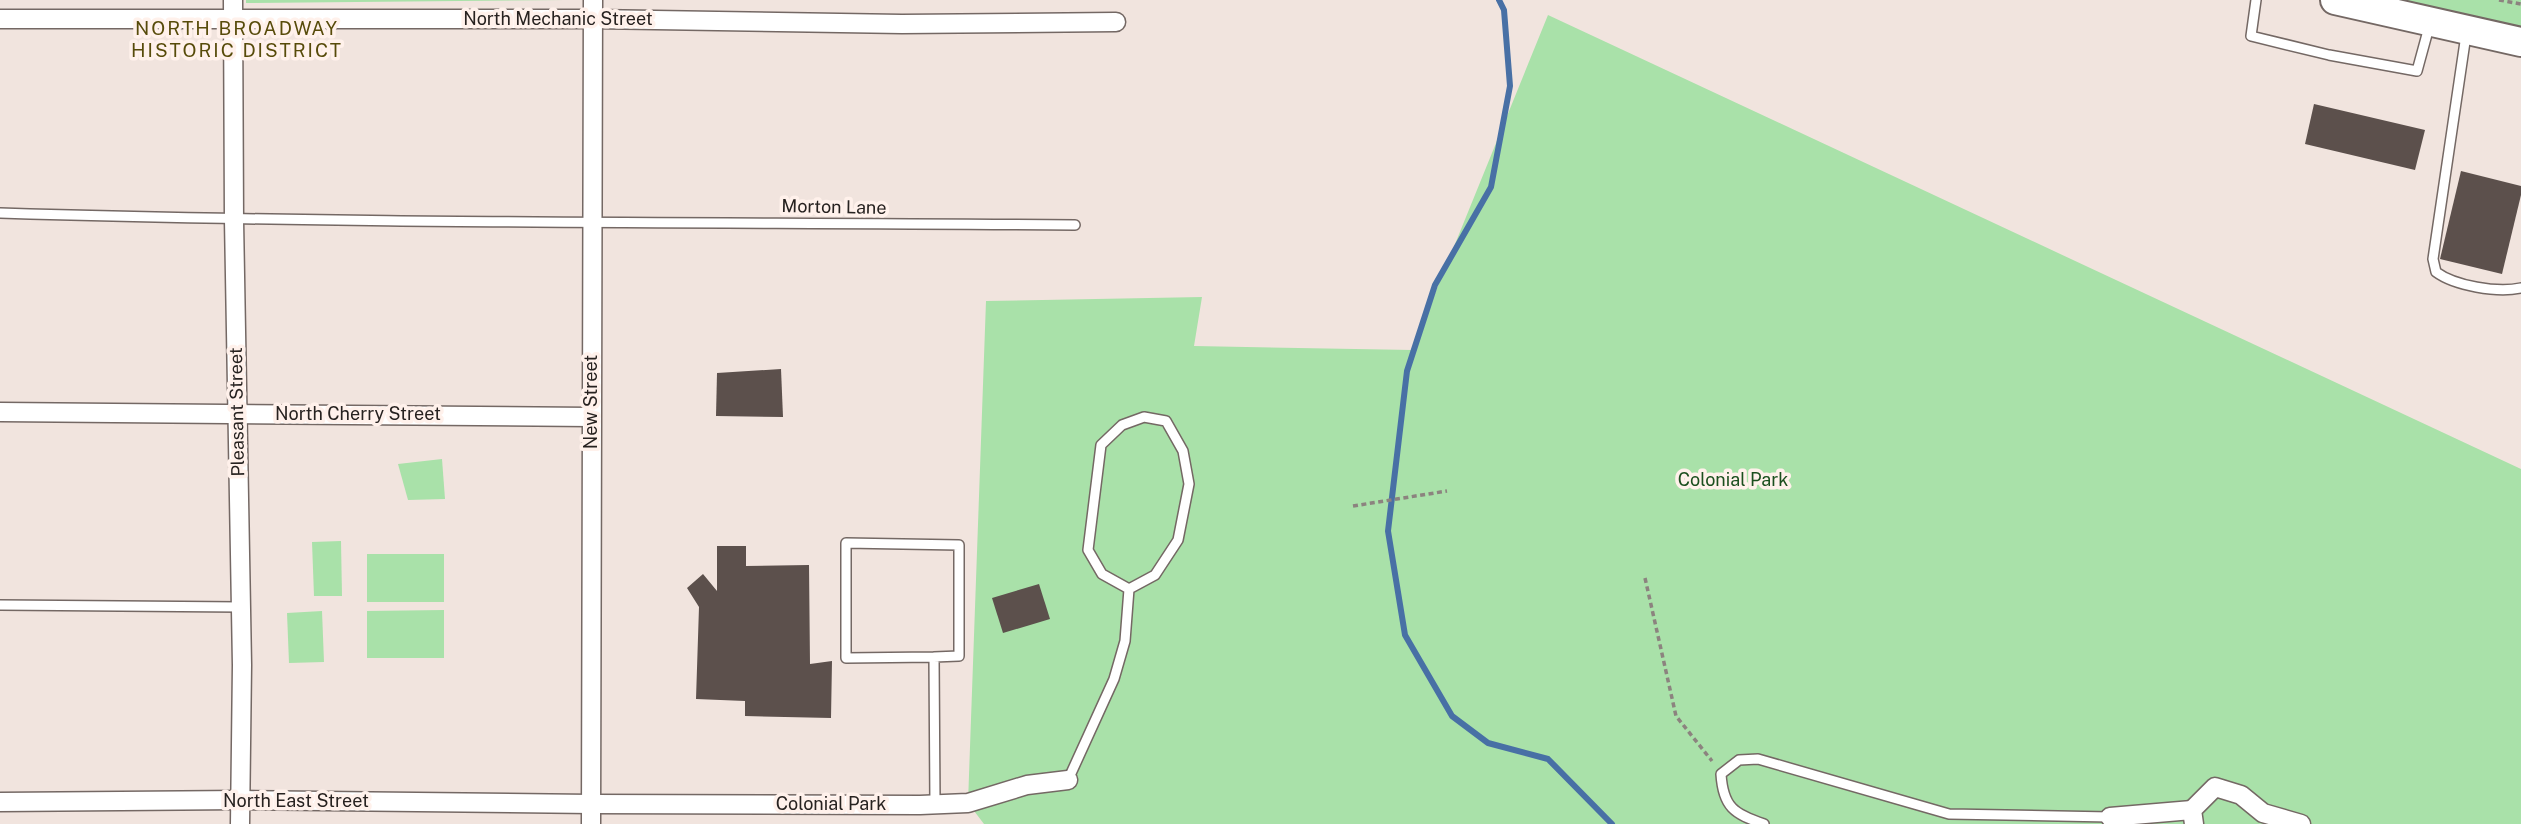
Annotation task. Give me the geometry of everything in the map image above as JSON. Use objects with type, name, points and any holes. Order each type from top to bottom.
[{"type":"main road","points":[[2335,0],[2521,42]]},
{"type":"street","name":"Pleasant Street","points":[[233,0],[241,607],[240,824]]},
{"type":"street","name":"New Street","points":[[591,824],[593,0]]},
{"type":"street","name":"North Mechanic Street","points":[[0,19],[593,19],[902,24],[1116,22]]},
{"type":"street","name":"North Cherry Street","points":[[0,412],[591,417]]},
{"type":"street","name":"Colonial Park","points":[[592,804],[968,803],[1027,786],[1068,780]]},
{"type":"street","points":[[2110,817],[2129,820],[2193,817],[2215,787],[2241,794],[2261,819],[2301,824]]},
{"type":"street","name":"North East Street","points":[[0,802],[241,800],[592,804]]},
{"type":"lane","points":[[2256,0],[2250,36],[2329,55],[2417,71],[2430,22]]},
{"type":"lane","points":[[2467,30],[2433,259],[2436,272],[2448,281],[2502,290],[2521,288]]},
{"type":"lane","name":"Morton Lane","points":[[0,214],[234,220],[1075,225]]},
{"type":"lane","points":[[1144,417],[1166,421],[1183,451],[1189,484],[1178,540],[1155,575],[1129,589],[1102,574],[1088,550],[1101,445],[1122,425],[1144,417]]},
{"type":"lane","points":[[846,543],[959,545],[960,656],[934,657],[846,658],[846,543]]},
{"type":"lane","points":[[1068,780],[1114,679],[1125,641],[1129,589]]},
{"type":"lane","points":[[0,606],[241,607]]},
{"type":"lane","points":[[934,657],[935,804]]},
{"type":"lane","points":[[1764,824],[1731,808],[1722,793],[1721,775],[1739,760],[1758,760],[1949,814],[2110,817]]},
{"type":"path","points":[[2498,0],[2521,4]]},
{"type":"path","points":[[1353,506],[1447,491]]},
{"type":"path","points":[[1645,578],[1676,716],[1713,761]]},
{"type":"green space","points":[[246,0],[565,0],[246,3]]},
{"type":"green space","points":[[2335,0],[2521,0],[2521,42]]},
{"type":"green space","name":"Colonial Park","points":[[1548,15],[2521,469],[2521,824],[984,824],[968,803],[986,301],[1202,297],[1194,346],[1412,350]]},
{"type":"green space","points":[[442,459],[445,499],[408,500],[398,464]]},
{"type":"green space","points":[[341,541],[342,596],[314,596],[312,542]]},
{"type":"green space","points":[[367,554],[444,554],[444,602],[367,602]]},
{"type":"green space","points":[[444,610],[444,658],[367,658],[367,611]]},
{"type":"green space","points":[[322,611],[324,662],[289,663],[287,613]]},
{"type":"building","points":[[2314,104],[2425,130],[2415,170],[2305,144]]},
{"type":"building","points":[[2461,171],[2521,186],[2502,274],[2440,259]]},
{"type":"building","points":[[781,369],[783,417],[716,416],[717,373]]},
{"type":"building","points":[[717,546],[746,546],[746,566],[809,565],[810,664],[832,661],[831,718],[745,716],[745,701],[696,699],[699,607],[687,588],[703,574],[717,591]]},
{"type":"building","points":[[1039,584],[1050,619],[1003,633],[992,598]]},
{"type":"waterway","points":[[1499,0],[1504,10],[1510,86],[1491,187],[1435,285],[1407,371],[1388,531],[1405,635],[1452,716],[1488,743],[1548,759],[1612,824]]},
{"type":"district","name":"NORTH BROADWAY HISTORIC DISTRICT","points":[[237,39]]}]
